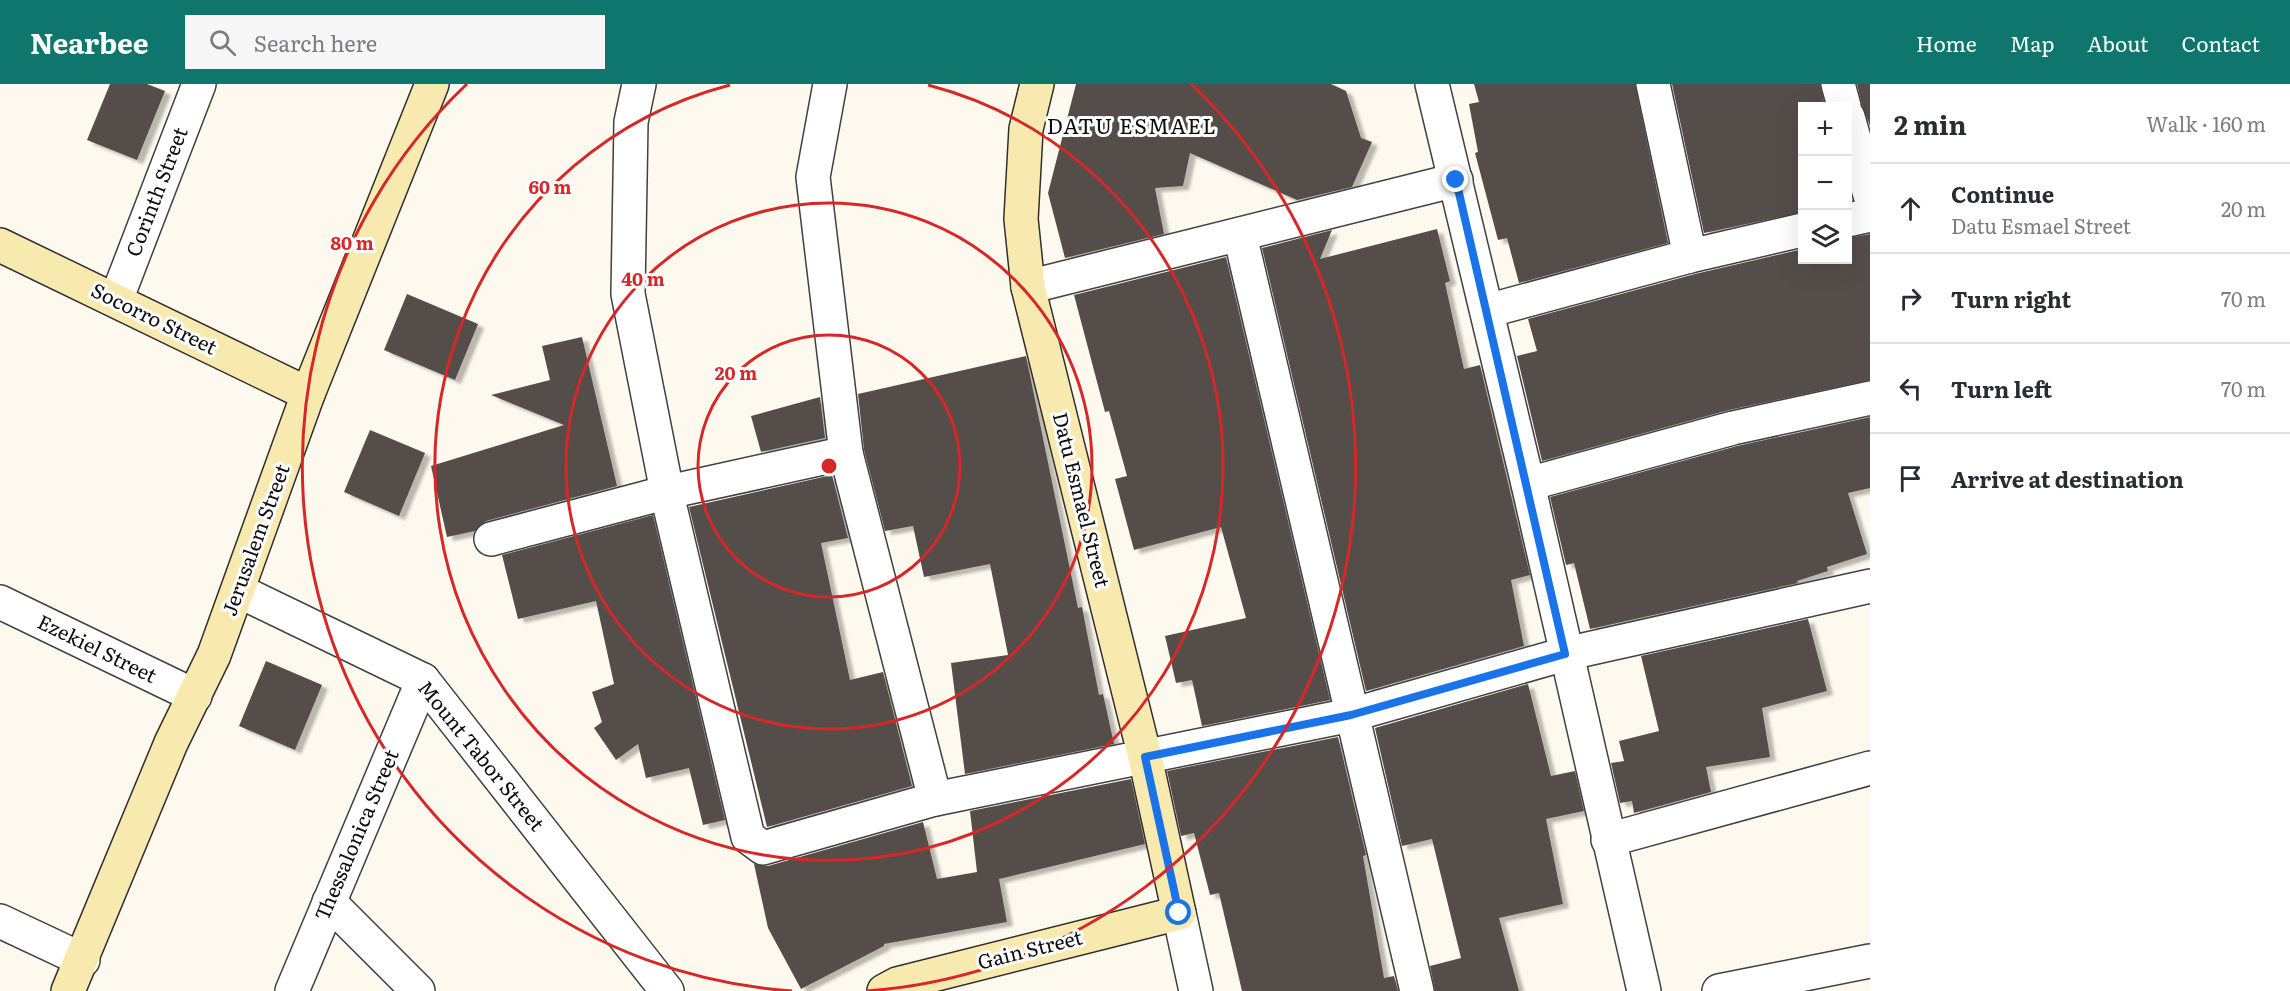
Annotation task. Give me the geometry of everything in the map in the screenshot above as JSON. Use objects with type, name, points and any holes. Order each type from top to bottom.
[{"type":"street","name":"Corinth Street","points":[[116,300],[199,84]]},
{"type":"street","name":"Jerusalem Street","points":[[68,991],[83,960],[171,743],[195,696],[239,591],[308,394],[432,84]]},
{"type":"street","points":[[639,84],[631,122],[628,294],[668,492],[748,837],[764,848],[935,799],[1351,715],[1565,654],[1870,586]]},
{"type":"street","points":[[830,84],[813,177],[846,453],[935,799]]},
{"type":"street","name":"Datu Esmael Street","points":[[1037,84],[1026,129],[1021,219],[1028,287],[1145,757],[1179,913]]},
{"type":"street","points":[[1432,84],[1528,484],[1565,654],[1644,991]]},
{"type":"street","points":[[1653,84],[1690,256]]},
{"type":"street","points":[[1838,84],[1843,102]]},
{"type":"street","points":[[1852,131],[1870,195]]},
{"type":"street","points":[[1028,287],[1456,180]]},
{"type":"street","points":[[1852,219],[1870,214]]},
{"type":"street","points":[[1487,311],[1690,256],[1798,231]]},
{"type":"street","points":[[1240,235],[1417,991]]},
{"type":"street","name":"Socorro Street","points":[[0,245],[308,394]]},
{"type":"street","points":[[1528,484],[1733,428],[1870,398]]},
{"type":"street","points":[[491,539],[668,492],[846,453]]},
{"type":"street","name":"Mount Tabor Street","points":[[239,591],[423,680],[667,991]]},
{"type":"street","name":"Ezekiel Street","points":[[0,603],[195,696]]},
{"type":"street","name":"Thessalonica Street","points":[[292,991],[423,680]]},
{"type":"street","points":[[1608,840],[1870,768]]},
{"type":"street","points":[[330,902],[418,991]]},
{"type":"street","points":[[1179,913],[1196,991]]},
{"type":"street","name":"Gain Street","points":[[884,991],[897,984],[1179,913]]},
{"type":"street","points":[[0,921],[83,960]]},
{"type":"street","points":[[1719,991],[1870,961]]},
{"type":"building","points":[[110,84],[147,84],[165,91],[137,160],[87,140]]},
{"type":"building","points":[[1076,84],[1331,84],[1346,91],[1361,138],[1372,142],[1352,187],[1297,200],[1190,153],[1183,186],[1155,188],[1164,234],[1065,258],[1048,193]]},
{"type":"building","points":[[1474,84],[1635,84],[1668,243],[1519,283],[1507,238],[1498,240],[1475,153],[1478,152],[1469,104],[1479,102]]},
{"type":"building","points":[[1672,84],[1820,84],[1824,102],[1798,102],[1798,213],[1704,233]]},
{"type":"building","points":[[1857,84],[1870,84],[1870,126],[1862,105]]},
{"type":"building","points":[[1437,229],[1450,281],[1445,283],[1464,369],[1480,365],[1530,575],[1511,580],[1524,646],[1366,691],[1262,248],[1332,230],[1320,259]]},
{"type":"building","points":[[1870,234],[1870,380],[1729,410],[1542,461],[1517,356],[1537,351],[1528,319],[1695,274],[1798,250],[1798,264],[1852,264],[1852,237]]},
{"type":"building","points":[[1226,257],[1330,700],[1202,726],[1192,680],[1176,683],[1165,636],[1246,618],[1221,527],[1134,550],[1115,479],[1127,476],[1109,411],[1105,412],[1074,295]]},
{"type":"building","points":[[407,294],[478,324],[455,380],[384,350]]},
{"type":"building","points":[[582,337],[617,486],[486,521],[475,531],[447,537],[431,466],[564,425],[491,395],[550,380],[542,346]]},
{"type":"building","points":[[1026,356],[1078,608],[1082,607],[1099,695],[1103,694],[1114,744],[965,774],[951,663],[1008,655],[990,564],[924,577],[913,526],[885,531],[864,450],[858,394]]},
{"type":"building","points":[[820,397],[825,438],[761,452],[751,416]]},
{"type":"building","points":[[1870,417],[1870,488],[1848,493],[1867,554],[1827,567],[1828,571],[1797,581],[1798,583],[1590,629],[1574,563],[1566,565],[1550,497],[1737,446]]},
{"type":"building","points":[[370,430],[425,453],[399,516],[344,492]]},
{"type":"building","points":[[832,475],[848,538],[821,543],[850,680],[883,672],[912,786],[767,827],[689,507]]},
{"type":"building","points":[[653,515],[725,820],[703,825],[689,768],[646,778],[638,744],[616,760],[594,728],[602,722],[592,692],[614,684],[596,601],[518,619],[502,555]]},
{"type":"building","points":[[1808,619],[1827,691],[1762,708],[1770,757],[1706,767],[1711,792],[1634,813],[1632,801],[1620,803],[1611,763],[1624,761],[1619,741],[1659,731],[1641,656]]},
{"type":"building","points":[[266,661],[322,685],[295,750],[239,726]]},
{"type":"building","points":[[1528,684],[1551,776],[1575,771],[1584,811],[1546,819],[1563,904],[1499,918],[1519,991],[1435,991],[1430,966],[1461,958],[1432,839],[1402,846],[1375,728]]},
{"type":"building","points":[[1338,737],[1366,855],[1363,856],[1384,978],[1394,976],[1398,991],[1242,991],[1219,893],[1210,895],[1194,833],[1181,836],[1167,771]]},
{"type":"building","points":[[1131,779],[1145,844],[999,879],[1007,922],[884,944],[801,989],[768,928],[754,864],[768,866],[923,822],[937,879],[977,872],[970,811]]},
{"type":"district","name":"DATU ESMAEL","points":[[1132,127]]},
{"type":"route","points":[[1179,913],[1145,757],[1351,715],[1565,654],[1528,484],[1456,180]]}]
